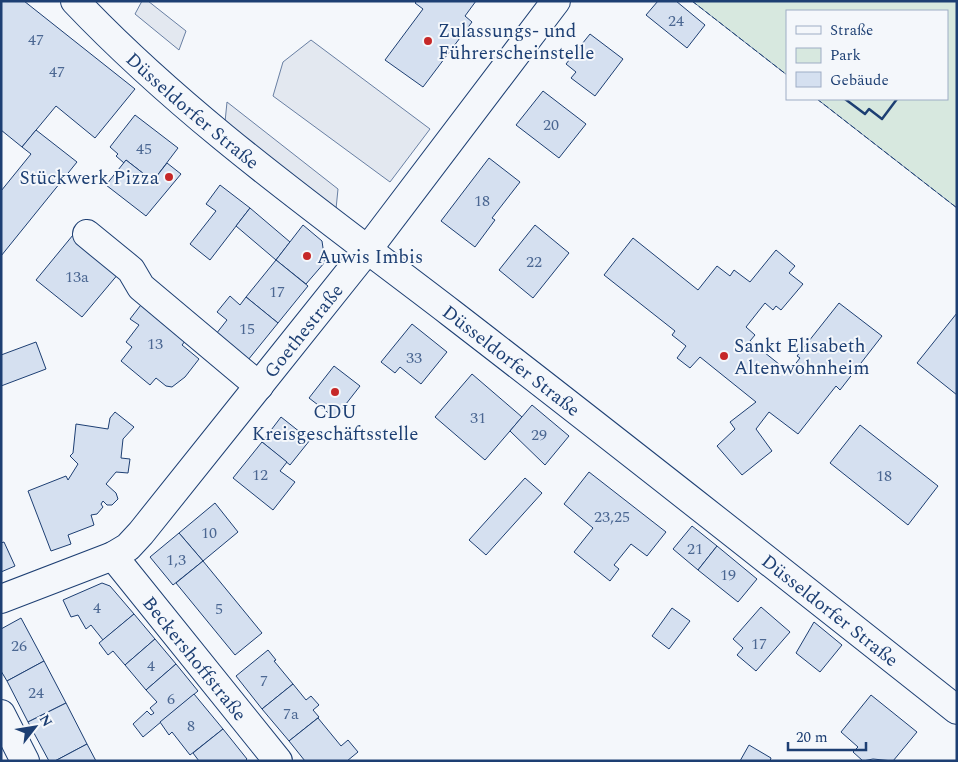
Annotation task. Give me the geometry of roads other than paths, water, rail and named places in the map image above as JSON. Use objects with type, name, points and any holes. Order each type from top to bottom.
[{"type":"street","name":"Düsseldorfer Straße","points":[[75,1],[126,54],[198,118],[957,710]]},
{"type":"street","name":"Goethestraße","points":[[1,600],[113,556],[128,547],[141,533],[368,249],[556,1]]},
{"type":"street","points":[[87,234],[131,270],[141,287],[259,386]]},
{"type":"street","name":"Beckershoffstraße","points":[[113,556],[278,761]]},
{"type":"street","points":[[1,714],[25,761]]},
{"type":"place","name":"Zulassungs- und Führerscheinstelle","points":[[428,41]]},
{"type":"place","name":"Stückwerk Pizza","points":[[169,177]]},
{"type":"place","name":"Auwis Imbis","points":[[307,256]]},
{"type":"place","name":"Sankt Elisabeth Altenwohnheim","points":[[724,356]]},
{"type":"place","name":"CDU Kreisgeschäftsstelle","points":[[335,392]]}]
